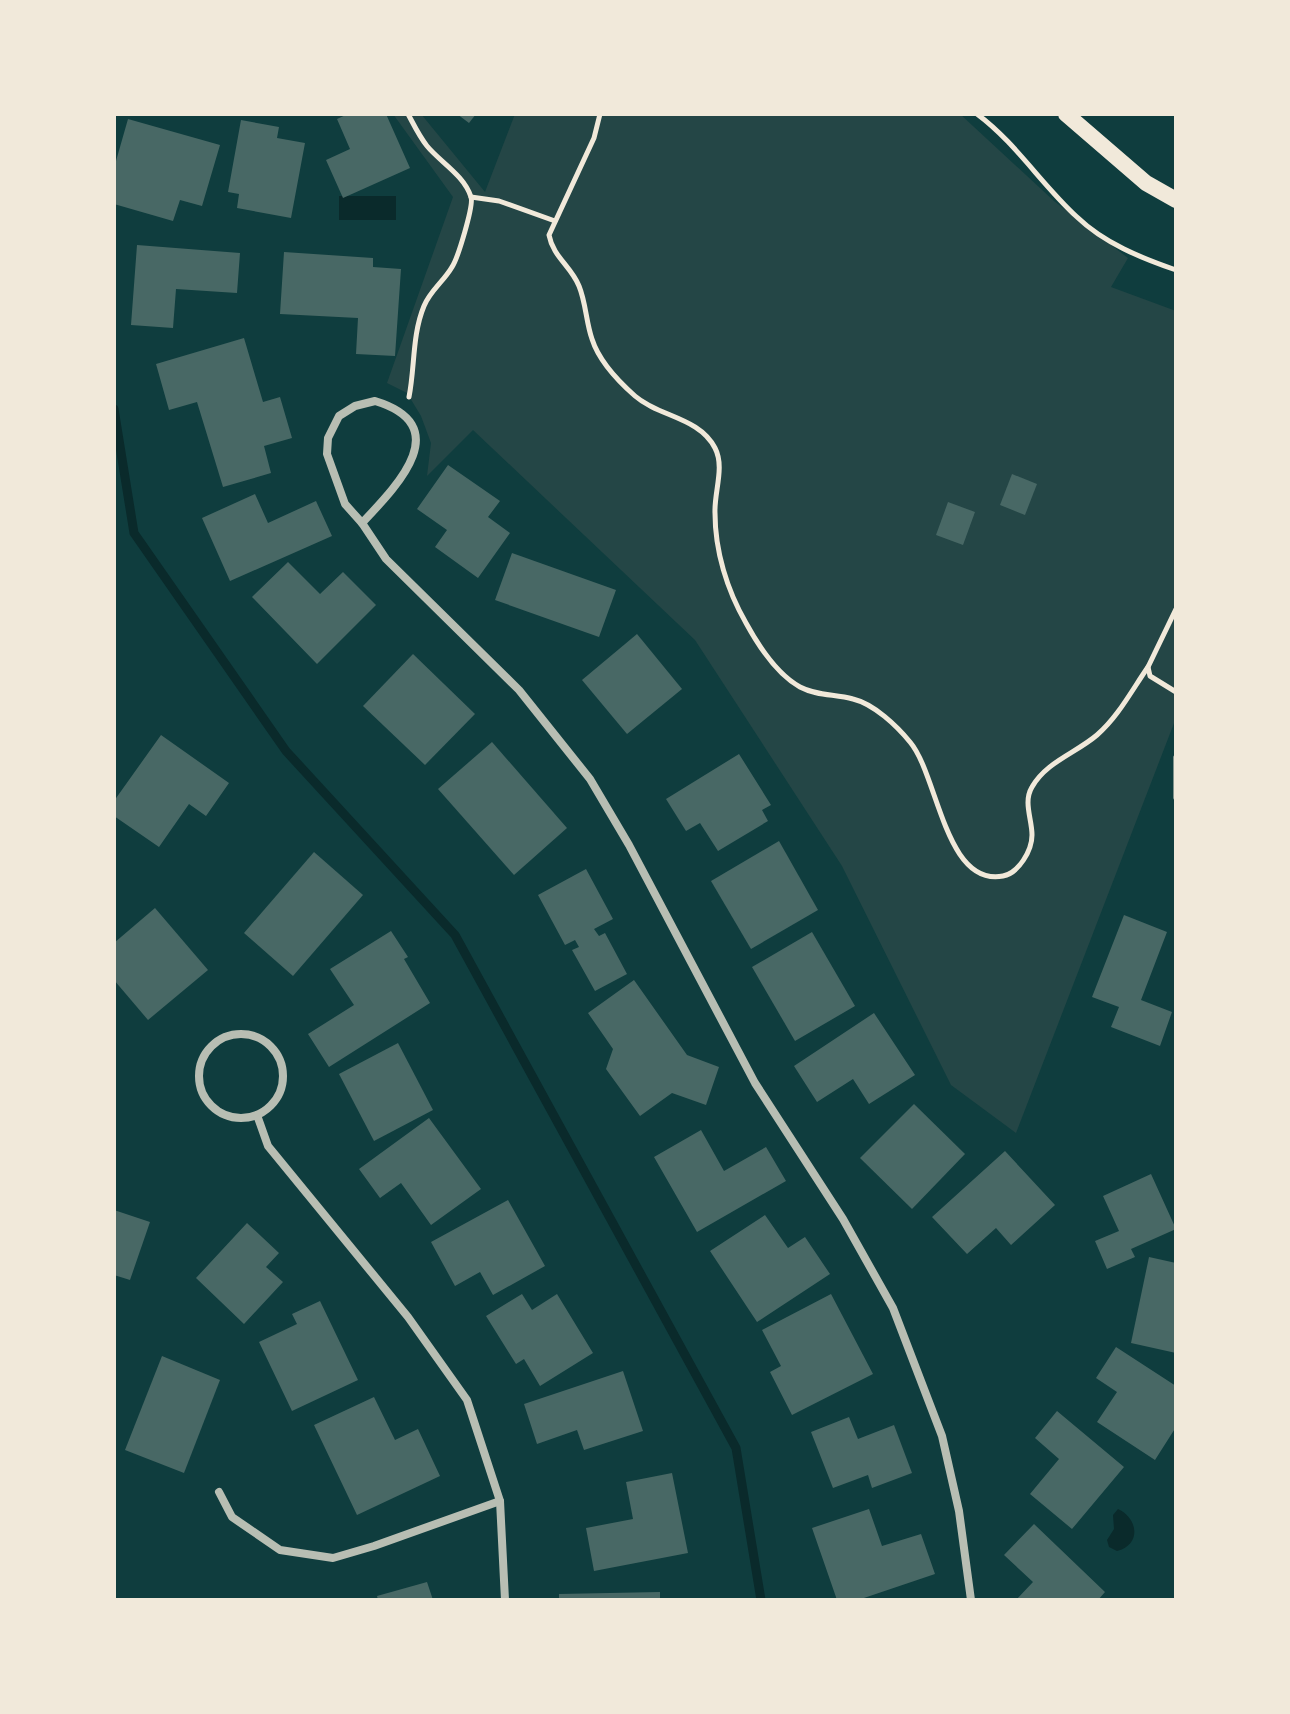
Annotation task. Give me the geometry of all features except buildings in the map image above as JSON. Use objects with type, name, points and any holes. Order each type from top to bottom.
[{"type":"main road","points":[[1066,114],[1146,183],[1176,200]]},
{"type":"street","points":[[362,523],[402,480],[415,456],[415,435],[409,420],[399,410],[375,401],[355,406],[339,416],[328,438],[327,454],[345,504],[386,559],[519,690],[590,779],[629,845],[755,1083],[857,1244],[893,1308],[942,1436],[959,1511],[971,1600]]},
{"type":"street","points":[[251,1034],[274,1048],[281,1060],[283,1086],[278,1098],[257,1115],[243,1119],[228,1117],[215,1110],[199,1085],[203,1056],[212,1044],[225,1036],[251,1034]]},
{"type":"street","points":[[257,1115],[268,1146],[408,1317],[467,1400],[500,1501],[505,1600]]},
{"type":"street","points":[[219,1492],[232,1517],[280,1550],[333,1558],[500,1501]]},
{"type":"path","points":[[399,410],[411,395],[415,344],[425,302],[455,263],[472,208],[471,197],[448,166],[425,144],[408,114]]},
{"type":"path","points":[[600,114],[594,138],[549,235],[551,248],[579,286],[591,338],[608,367],[636,397],[654,409],[702,430],[715,447],[720,461],[715,513],[727,581],[746,624],[768,655],[791,681],[817,693],[856,699],[869,705],[911,742],[925,768],[954,848],[971,870],[996,877],[1016,870],[1032,836],[1029,792],[1037,779],[1098,734],[1148,667]]},
{"type":"path","points":[[977,114],[1006,138],[1078,218],[1112,243],[1176,270]]},
{"type":"path","points":[[471,197],[499,201],[555,221]]},
{"type":"path","points":[[1176,609],[1148,667],[1150,676],[1176,692]]},
{"type":"path","points":[[1176,757],[1176,798]]},
{"type":"shaded area","points":[[393,114],[421,114],[485,192],[515,114],[960,114],[1054,201],[1128,258],[1111,287],[1176,311],[1176,718],[1016,1133],[951,1085],[842,866],[695,640],[473,430],[427,476],[431,443],[421,416],[407,393],[387,383],[453,197]]},
{"type":"shaded area","points":[[339,196],[396,196],[396,220],[339,220]]},
{"type":"shaded area","points":[[1118,1509],[1130,1519],[1134,1532],[1130,1543],[1117,1551],[1109,1547],[1107,1540],[1114,1529],[1113,1515]]},
{"type":"waterway","points":[[114,409],[134,533],[286,751],[455,935],[736,1448],[761,1600]]}]
